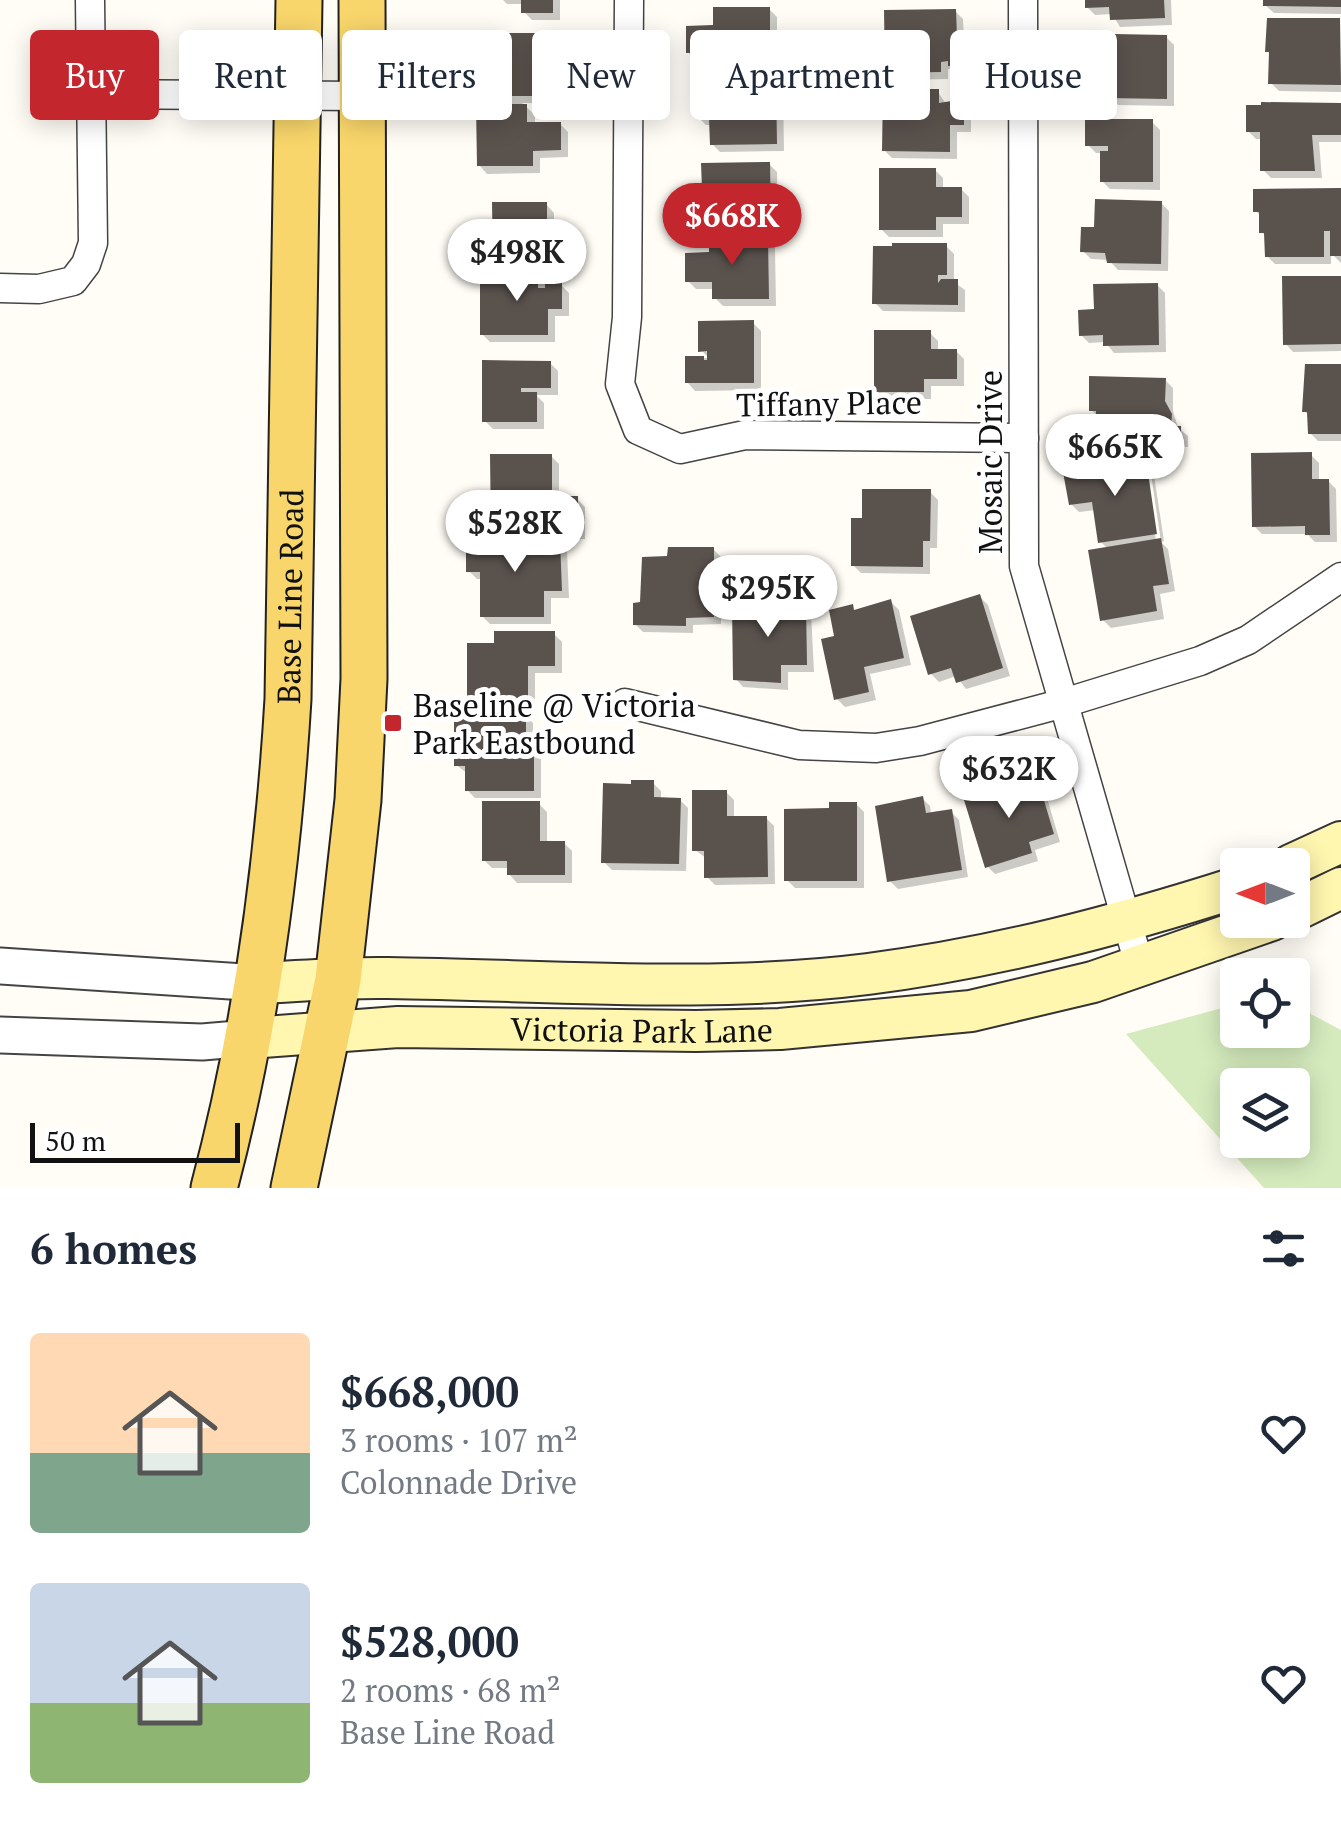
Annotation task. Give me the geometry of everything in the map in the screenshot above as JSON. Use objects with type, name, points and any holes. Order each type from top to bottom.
[{"type":"main road","name":"Base Line Road","points":[[299,0],[299,30]]},
{"type":"main road","points":[[362,0],[362,30]]},
{"type":"main road","name":"Base Line Road","points":[[214,1188],[250,1038],[280,822],[288,700],[299,120]]},
{"type":"main road","points":[[294,1188],[338,980],[358,800],[364,679],[366,407],[361,120]]},
{"type":"main road","points":[[1310,856],[1341,842]]},
{"type":"main road","points":[[1310,903],[1341,888]]},
{"type":"main road","name":"Victoria Park Lane","points":[[259,983],[389,978],[723,984],[866,974],[1014,949],[1127,922],[1220,894]]},
{"type":"main road","name":"Victoria Park Lane","points":[[250,1038],[398,1028],[780,1029],[970,1012],[1140,968],[1222,938]]},
{"type":"street","points":[[90,0],[90,30]]},
{"type":"street","name":"Tiffany Place","points":[[629,0],[627,317],[620,384],[638,430],[680,448],[745,435],[1024,438]]},
{"type":"street","name":"Mosaic Drive","points":[[1023,0],[1024,566],[1140,968]]},
{"type":"street","points":[[0,288],[39,289],[73,282],[86,264],[93,243],[91,120]]},
{"type":"street","points":[[625,703],[799,746],[876,748],[920,741],[1064,703],[1200,661],[1248,640],[1341,577]]},
{"type":"street","name":"Victoria Park Lane","points":[[0,966],[259,983]]},
{"type":"street","name":"Victoria Park Lane","points":[[0,1035],[202,1042],[250,1038]]},
{"type":"green space","points":[[1220,1009],[1220,1048],[1310,1048],[1310,1011],[1341,1030],[1341,1188],[1264,1188],[1237,1158],[1310,1158],[1310,1068],[1220,1068],[1220,1139],[1126,1034]]},
{"type":"building","points":[[521,0],[553,0],[553,13],[521,13]]},
{"type":"building","points":[[1085,0],[1164,0],[1165,18],[1110,20],[1109,7],[1085,8]]},
{"type":"building","points":[[1263,0],[1341,0],[1341,7],[1263,6]]},
{"type":"building","points":[[713,7],[770,7],[770,30],[690,30],[690,53],[686,53],[686,26],[713,25]]},
{"type":"building","points":[[956,9],[957,30],[950,30],[950,66],[948,61],[941,62],[941,72],[930,72],[930,30],[884,30],[884,10]]},
{"type":"building","points":[[1267,18],[1340,18],[1341,85],[1268,84]]},
{"type":"building","points":[[512,33],[532,33],[532,96],[512,96]]},
{"type":"building","points":[[1117,34],[1167,35],[1167,99],[1117,98]]},
{"type":"building","points":[[930,89],[939,89],[939,103],[950,101],[950,120],[964,120],[964,125],[950,125],[950,152],[882,151],[882,120],[930,120]]},
{"type":"building","points":[[1341,103],[1341,135],[1312,135],[1315,171],[1260,171],[1260,132],[1246,132],[1246,105]]},
{"type":"building","points":[[512,104],[527,104],[527,122],[561,122],[561,150],[533,151],[533,166],[477,166],[476,120],[512,120]]},
{"type":"building","points":[[1153,119],[1153,182],[1100,182],[1100,151],[1108,151],[1108,146],[1085,146],[1085,120]]},
{"type":"building","points":[[709,120],[777,120],[777,144],[710,145]]},
{"type":"building","points":[[770,162],[771,225],[714,225],[714,212],[689,216],[689,189],[702,189],[701,163]]},
{"type":"building","points":[[879,168],[936,168],[936,187],[962,187],[962,217],[936,217],[936,230],[879,230]]},
{"type":"building","points":[[1341,188],[1341,256],[1330,256],[1330,231],[1324,231],[1324,257],[1265,257],[1259,212],[1253,212],[1253,189]]},
{"type":"building","points":[[1095,199],[1162,201],[1161,264],[1107,263],[1105,253],[1080,252],[1081,227],[1094,227]]},
{"type":"building","points":[[492,202],[547,202],[547,235],[539,235],[539,242],[543,238],[559,238],[559,263],[493,264]]},
{"type":"building","points":[[709,237],[768,237],[769,299],[712,299],[712,282],[685,282],[685,253],[709,252]]},
{"type":"building","points":[[947,243],[947,275],[938,275],[938,283],[941,279],[958,279],[958,305],[872,304],[873,246]]},
{"type":"building","points":[[480,274],[538,274],[538,288],[545,288],[545,283],[562,283],[562,309],[548,309],[548,335],[480,335]]},
{"type":"building","points":[[1282,276],[1341,276],[1341,344],[1283,345]]},
{"type":"building","points":[[1158,283],[1159,345],[1103,346],[1103,335],[1079,336],[1078,310],[1094,309],[1093,284]]},
{"type":"building","points":[[754,320],[754,383],[685,383],[685,356],[704,356],[707,360],[707,351],[698,352],[698,321]]},
{"type":"building","points":[[874,330],[931,330],[931,349],[957,349],[957,379],[924,379],[924,392],[874,392]]},
{"type":"building","points":[[482,360],[551,361],[551,388],[521,388],[521,392],[537,392],[537,422],[482,422]]},
{"type":"building","points":[[1305,364],[1341,364],[1341,434],[1308,434],[1307,412],[1302,412]]},
{"type":"building","points":[[1089,376],[1166,378],[1165,401],[1172,414],[1171,426],[1181,426],[1181,440],[1076,438],[1077,414],[1096,414],[1089,411]]},
{"type":"building","points":[[1312,452],[1312,479],[1329,479],[1330,535],[1305,535],[1305,526],[1252,527],[1251,453]]},
{"type":"building","points":[[490,454],[552,454],[552,496],[578,496],[578,532],[491,533]]},
{"type":"building","points":[[1146,459],[1157,534],[1098,543],[1092,502],[1069,505],[1063,472]]},
{"type":"building","points":[[862,489],[931,489],[930,541],[923,541],[923,567],[851,566],[851,518],[862,518]]},
{"type":"building","points":[[1161,538],[1169,584],[1153,586],[1157,611],[1100,621],[1088,550]]},
{"type":"building","points":[[466,540],[560,540],[562,591],[544,591],[544,617],[480,617],[480,572],[466,572]]},
{"type":"building","points":[[668,547],[714,547],[714,617],[686,618],[686,626],[633,625],[633,603],[640,602],[642,557],[667,556]]},
{"type":"building","points":[[980,594],[1003,668],[956,683],[951,668],[928,675],[910,616]]},
{"type":"building","points":[[891,599],[904,658],[864,667],[869,692],[834,700],[821,639],[834,636],[829,610],[853,604],[854,610]]},
{"type":"building","points":[[732,604],[806,604],[807,665],[781,665],[781,683],[733,680]]},
{"type":"building","points":[[494,631],[555,631],[555,666],[528,666],[528,706],[467,706],[467,643],[494,643]]},
{"type":"building","points":[[454,713],[526,713],[526,743],[534,743],[534,791],[465,791],[465,766],[454,766]]},
{"type":"building","points":[[1037,777],[1054,834],[1029,842],[1032,853],[985,868],[964,800]]},
{"type":"building","points":[[631,780],[654,780],[654,797],[681,798],[679,864],[601,863],[603,783],[631,784]]},
{"type":"building","points":[[692,790],[727,790],[727,816],[767,816],[768,877],[704,878],[704,851],[692,851]]},
{"type":"building","points":[[923,796],[926,813],[952,809],[962,870],[887,882],[875,806]]},
{"type":"building","points":[[482,801],[540,801],[540,841],[565,841],[565,875],[507,875],[507,861],[482,861]]},
{"type":"building","points":[[829,802],[857,802],[857,881],[784,881],[784,809],[829,808]]},
{"type":"place","name":"Baseline @ Victoria Park Eastbound","points":[[393,723]]}]
